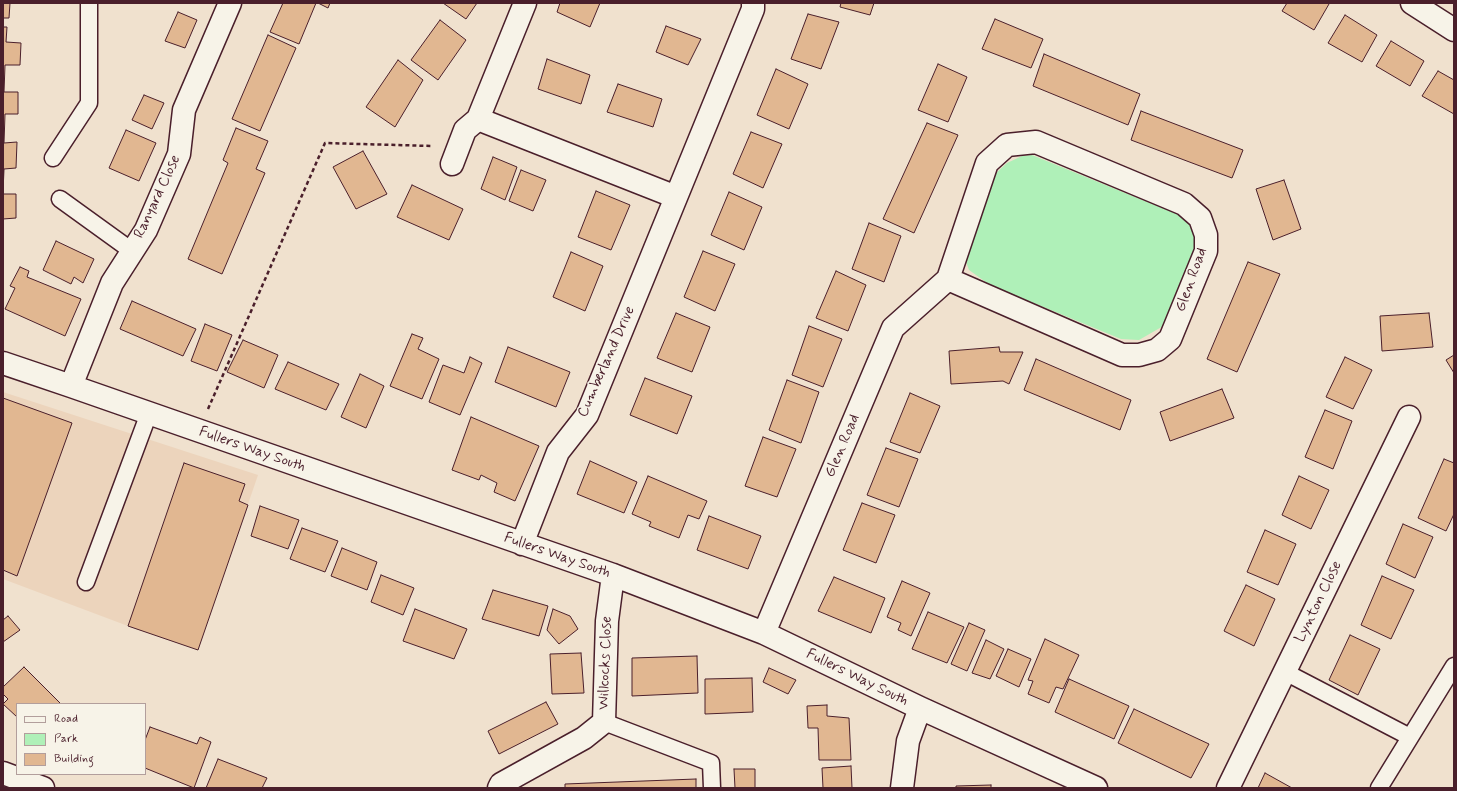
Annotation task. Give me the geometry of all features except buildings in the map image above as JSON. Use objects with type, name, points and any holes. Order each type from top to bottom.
[{"type":"street","name":"Ranyard Close","points":[[71,386],[112,283],[146,230],[179,154],[184,110],[230,3]]},
{"type":"street","points":[[455,155],[464,130],[478,119],[525,3]]},
{"type":"street","name":"Cumberland Drive","points":[[522,544],[558,452],[587,415],[753,9],[753,3]]},
{"type":"street","points":[[1412,3],[1454,30]]},
{"type":"street","points":[[478,119],[676,197]]},
{"type":"street","name":"Glen Road","points":[[764,633],[892,328],[948,279],[987,163],[1007,145],[1036,142],[1184,204],[1200,218],[1206,235],[1206,251],[1170,339],[1156,350],[1139,355],[1122,355],[948,279]]},
{"type":"street","name":"Fullers Way South","points":[[3,363],[613,575],[764,633],[920,708],[1096,788]]},
{"type":"street","name":"Lynton Close","points":[[1228,788],[1409,417]]},
{"type":"street","name":"Willcocks Close","points":[[499,788],[501,784],[584,738],[604,722],[607,621],[613,575]]},
{"type":"street","points":[[902,788],[908,741],[920,708]]},
{"type":"street","points":[[3,773],[43,788]]},
{"type":"lane","points":[[53,158],[89,103],[90,3]]},
{"type":"lane","points":[[60,199],[132,250]]},
{"type":"lane","points":[[86,582],[149,414]]},
{"type":"lane","points":[[1379,788],[1454,666]]},
{"type":"lane","points":[[1285,672],[1410,737]]},
{"type":"lane","points":[[604,722],[711,763],[712,788]]},
{"type":"path","points":[[198,431],[325,143],[455,155]]},
{"type":"shaded area","points":[[3,392],[258,475],[198,650],[128,626],[3,579]]},
{"type":"green space","points":[[1032,155],[1184,217],[1193,231],[1198,248],[1165,325],[1139,340],[1121,339],[990,285],[969,270],[965,259],[995,174],[1007,163],[1022,156]]}]
